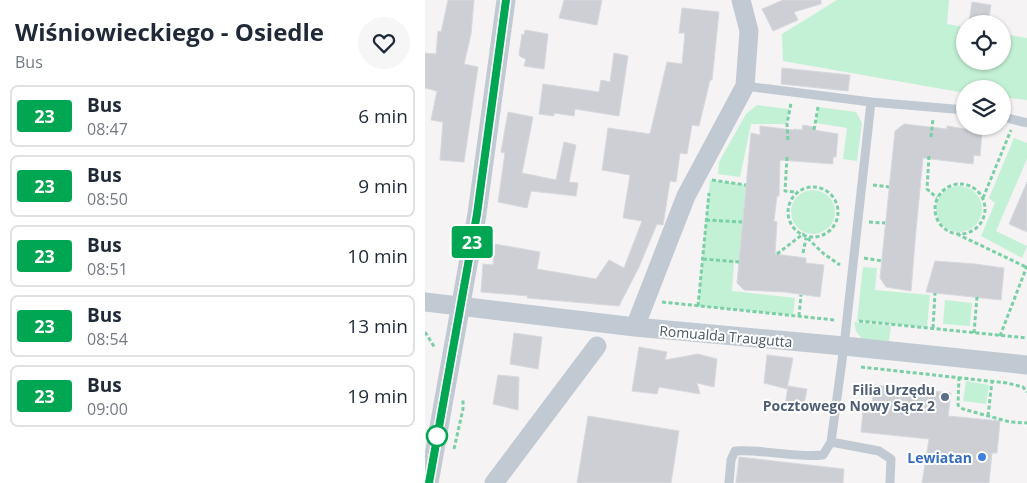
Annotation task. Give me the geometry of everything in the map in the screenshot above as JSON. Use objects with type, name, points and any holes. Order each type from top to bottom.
[{"type":"street","points":[[429,483],[477,214],[506,0]]},
{"type":"street","points":[[635,327],[686,196],[745,86],[749,31],[741,0]]},
{"type":"street","name":"Romualda Traugutta","points":[[425,302],[635,327],[1027,365]]},
{"type":"street","points":[[494,483],[597,346]]},
{"type":"lane","points":[[745,86],[871,102],[956,109]]},
{"type":"lane","points":[[729,483],[731,460],[735,451],[745,450],[805,457],[823,456],[831,442],[842,365],[871,102]]},
{"type":"lane","points":[[1011,119],[1027,122]]},
{"type":"lane","points":[[831,442],[879,450],[891,459],[889,483]]},
{"type":"path","points":[[782,102],[791,103],[787,124],[788,140]]},
{"type":"path","points":[[809,106],[825,108]]},
{"type":"path","points":[[815,130],[819,107]]},
{"type":"path","points":[[931,137],[932,119],[940,120]]},
{"type":"path","points":[[982,199],[1009,135]]},
{"type":"path","points":[[929,156],[927,189],[937,198]]},
{"type":"path","points":[[787,157],[785,191],[797,192],[812,187],[819,188],[827,191],[836,204],[836,220],[826,233],[811,237],[803,234]]},
{"type":"path","points":[[698,306],[712,171]]},
{"type":"path","points":[[710,180],[746,185]]},
{"type":"path","points":[[957,234],[970,232],[981,223],[985,210],[982,199],[977,191],[972,187],[957,184],[944,190],[937,198],[935,209],[939,223],[944,228],[957,234],[1027,266],[1000,336]]},
{"type":"path","points":[[870,185],[889,187]]},
{"type":"path","points":[[797,192],[789,204],[789,219],[792,225],[824,254],[847,269]]},
{"type":"path","points":[[867,214],[866,222],[885,223]]},
{"type":"path","points":[[706,220],[742,222]]},
{"type":"path","points":[[777,254],[803,234]]},
{"type":"path","points":[[803,254],[806,238]]},
{"type":"path","points":[[863,267],[864,249]]},
{"type":"path","points":[[863,258],[881,261]]},
{"type":"path","points":[[703,259],[739,262]]},
{"type":"path","points":[[933,328],[935,293]]},
{"type":"path","points":[[799,316],[801,295]]},
{"type":"path","points":[[974,333],[977,298]]},
{"type":"path","points":[[842,365],[992,381],[1023,387],[1027,392]]},
{"type":"path","points":[[959,378],[958,405],[963,409],[1010,422],[1027,424]]},
{"type":"path","points":[[988,416],[992,381]]},
{"type":"green space","points":[[837,0],[949,0],[947,24],[956,26],[956,70],[1011,70],[1011,35],[1027,38],[1027,100],[1011,98],[1011,80],[956,80],[956,91],[783,61],[782,34]]},
{"type":"green space","points":[[757,105],[789,109],[787,124],[751,124],[740,177],[718,174],[719,162],[746,114]]},
{"type":"green space","points":[[818,107],[856,112],[862,123],[857,161],[843,159],[847,128],[816,123]]},
{"type":"green space","points":[[1014,138],[1027,143],[1027,159],[996,231],[1027,246],[1022,258],[981,236],[995,203],[989,198]]},
{"type":"green space","points":[[710,180],[746,185],[739,262],[734,262],[732,291],[795,298],[793,315],[698,306]]},
{"type":"green space","points":[[959,186],[972,190],[978,196],[982,209],[978,222],[972,228],[959,232],[946,228],[940,222],[936,209],[940,196],[946,190]]},
{"type":"green space","points":[[813,190],[825,194],[831,200],[835,212],[831,224],[825,230],[813,234],[801,230],[795,224],[791,212],[795,200],[801,194]]},
{"type":"green space","points":[[863,267],[877,268],[875,290],[930,295],[927,327],[857,321]]},
{"type":"green space","points":[[945,300],[972,303],[970,326],[943,324]]},
{"type":"green space","points":[[854,322],[891,326],[889,341],[862,339],[856,331]]},
{"type":"green space","points":[[966,381],[989,385],[986,404],[963,401]]},
{"type":"building","points":[[448,0],[474,0],[471,34],[464,64],[478,67],[464,162],[440,160],[443,122],[431,120],[437,91],[425,88],[425,53],[436,54],[438,31],[441,32]]},
{"type":"building","points":[[564,0],[602,0],[597,25],[559,18]]},
{"type":"building","points":[[783,0],[821,0],[821,4],[794,12],[798,20],[773,31],[762,9]]},
{"type":"building","points":[[972,2],[991,5],[989,15],[970,15]]},
{"type":"building","points":[[682,8],[719,12],[712,80],[710,80],[699,126],[692,125],[687,154],[680,153],[676,182],[670,181],[663,225],[657,224],[639,267],[619,306],[481,292],[483,264],[493,265],[495,244],[540,252],[537,269],[596,279],[609,260],[624,268],[642,221],[623,218],[630,175],[602,170],[608,128],[650,134],[667,62],[682,64],[685,33],[679,33]]},
{"type":"building","points":[[525,30],[548,34],[544,69],[524,66],[526,59],[519,55],[522,34],[524,35]]},
{"type":"building","points":[[614,53],[628,56],[619,116],[575,109],[574,116],[554,113],[554,116],[539,114],[543,84],[599,92],[601,80],[610,82]]},
{"type":"building","points":[[782,68],[850,75],[848,91],[781,84]]},
{"type":"building","points":[[508,112],[533,117],[522,173],[556,180],[564,142],[576,145],[569,182],[578,183],[576,196],[531,191],[527,208],[498,202],[505,153],[501,152]]},
{"type":"building","points":[[904,124],[947,129],[947,126],[956,128],[956,135],[982,135],[980,156],[974,155],[973,164],[923,158],[911,291],[886,287],[880,278],[895,131]]},
{"type":"building","points":[[803,125],[814,127],[814,130],[838,134],[836,157],[833,157],[833,164],[780,160],[779,196],[777,196],[774,221],[777,222],[775,254],[806,258],[806,263],[824,265],[820,297],[784,292],[744,290],[737,283],[751,133],[760,135],[760,126],[802,130]]},
{"type":"building","points":[[1027,182],[1027,232],[1009,224]]},
{"type":"building","points":[[935,261],[1004,268],[1001,300],[926,292]]},
{"type":"building","points":[[514,333],[542,337],[538,369],[510,364]]},
{"type":"building","points":[[639,347],[667,352],[665,360],[698,354],[717,359],[714,387],[697,383],[700,394],[659,387],[657,394],[632,391]]},
{"type":"building","points":[[767,355],[793,358],[787,389],[764,383]]},
{"type":"building","points":[[498,375],[519,377],[518,410],[493,404]]},
{"type":"building","points":[[874,385],[951,393],[948,416],[1000,421],[997,453],[992,453],[989,483],[922,483],[929,439],[861,432],[863,412],[871,413]]},
{"type":"building","points":[[788,386],[807,389],[803,410],[785,406]]},
{"type":"building","points":[[588,416],[679,431],[671,483],[577,483]]},
{"type":"building","points":[[739,457],[844,469],[843,483],[736,483]]},
{"type":"bus line","name":"23","points":[[429,483],[477,214],[506,0]]},
{"type":"place","name":"Filia Urzędu Pocztowego Nowy Sącz 2","points":[[945,397]]},
{"type":"place","name":"Lewiatan","points":[[982,457]]}]
